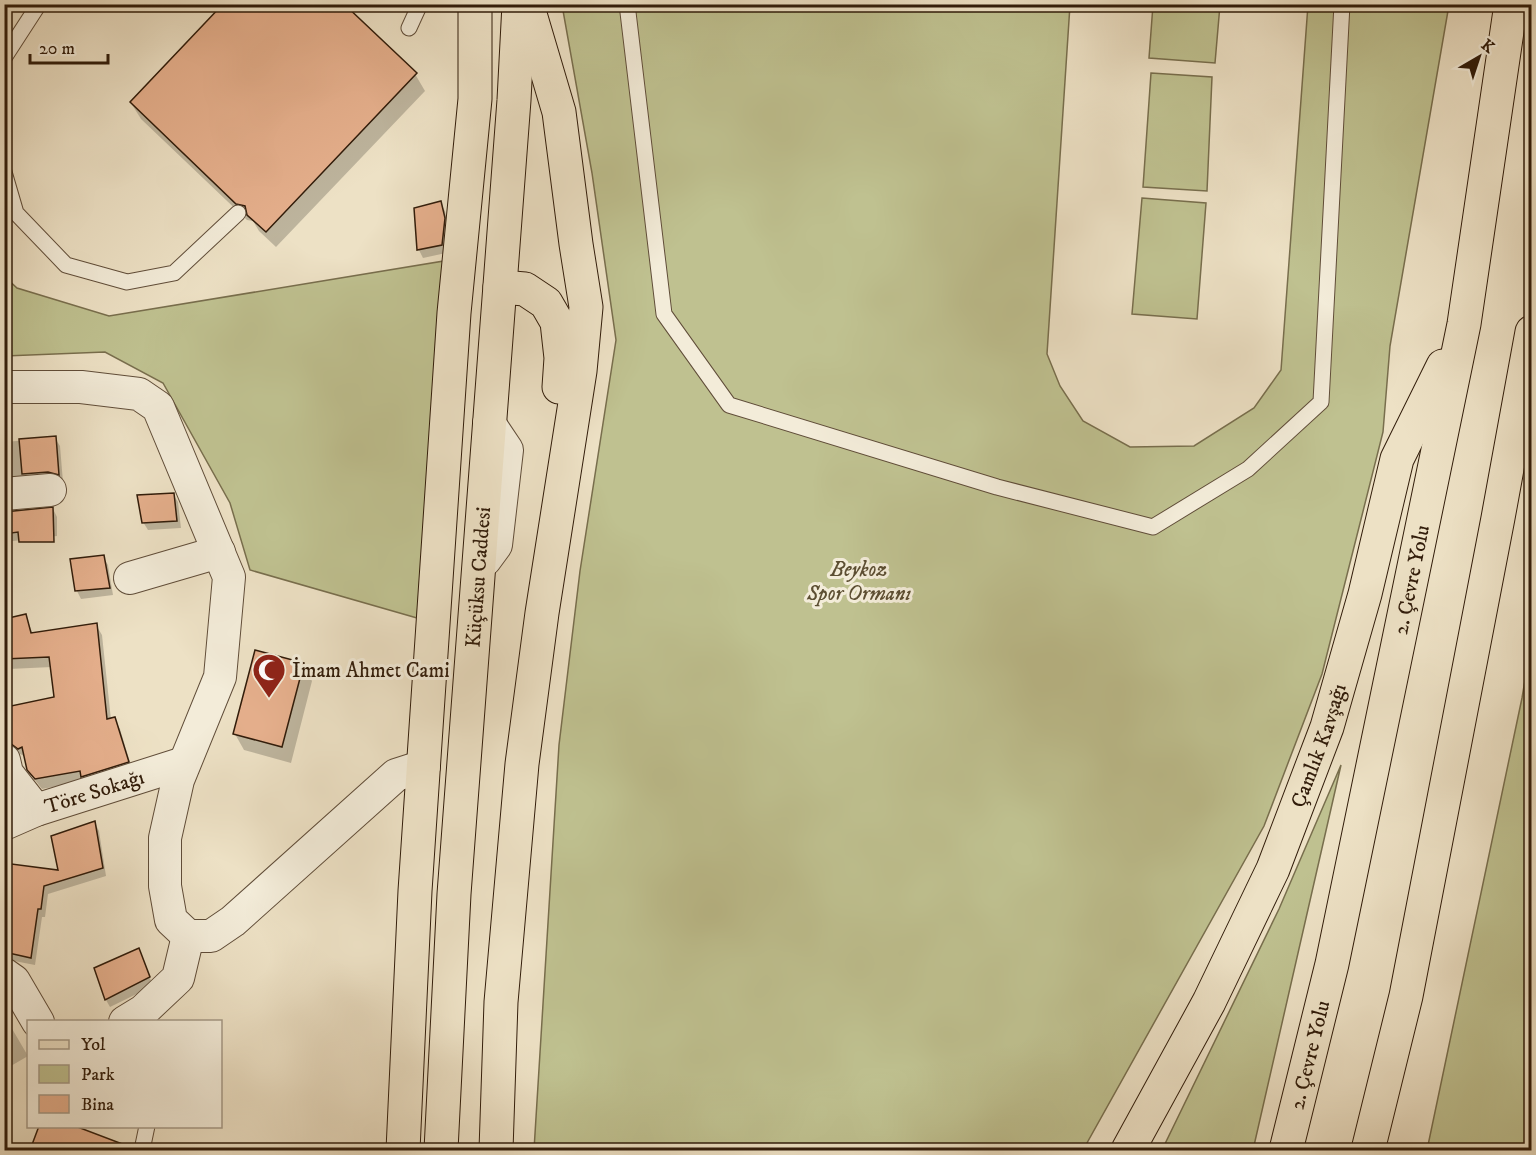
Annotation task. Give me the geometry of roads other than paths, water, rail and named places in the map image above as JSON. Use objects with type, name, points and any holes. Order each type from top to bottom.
[{"type":"main road","name":"Küçüksu Caddesi","points":[[404,1150],[416,891],[454,313],[475,99],[475,4]]},
{"type":"main road","name":"Küçüksu Caddesi","points":[[441,1150],[454,894],[519,4]]},
{"type":"main road","points":[[496,1150],[501,1002],[522,764],[542,613],[580,371],[586,307],[559,112],[527,4]]},
{"type":"main road","name":"2. Çevre Yolu","points":[[1286,1150],[1332,964],[1464,324],[1510,4]]},
{"type":"main road","points":[[454,313],[475,298],[500,287],[525,289],[546,303],[557,321],[561,358],[542,613]]},
{"type":"main road","name":"Çamlık Kavşağı","points":[[1128,1150],[1209,1002],[1273,869],[1327,727],[1365,594],[1397,459],[1464,324]]},
{"type":"main road","points":[[1368,1150],[1406,996],[1532,332]]},
{"type":"main road","points":[[424,766],[463,767]]},
{"type":"street","points":[[4,387],[81,387],[139,394],[158,407],[229,577],[220,677],[178,780],[165,838],[165,886],[171,920],[188,936],[211,936],[233,921],[396,775],[424,766]]},
{"type":"street","points":[[4,494],[50,490]]},
{"type":"street","points":[[130,578],[219,552]]},
{"type":"street","points":[[4,760],[7,773],[36,810]]},
{"type":"street","name":"Töre Sokağı","points":[[4,824],[36,810],[184,764]]},
{"type":"street","points":[[128,1020],[143,1011],[178,978],[188,936]]},
{"type":"street","points":[[4,974],[14,981],[38,1020]]},
{"type":"lane","points":[[4,58],[39,4]]},
{"type":"lane","points":[[409,28],[420,4]]},
{"type":"lane","points":[[627,4],[664,314],[729,405],[997,487],[1153,526],[1248,468],[1321,402],[1342,4]]},
{"type":"lane","points":[[4,172],[16,213],[66,266],[127,282],[174,273],[238,213]]},
{"type":"lane","points":[[142,1150],[147,1128]]},
{"type":"place","name":"İmam Ahmet Cami","points":[[269,699]]},
{"type":"park label","name":"Beykoz Spor Ormanı","points":[[859,581]]}]
